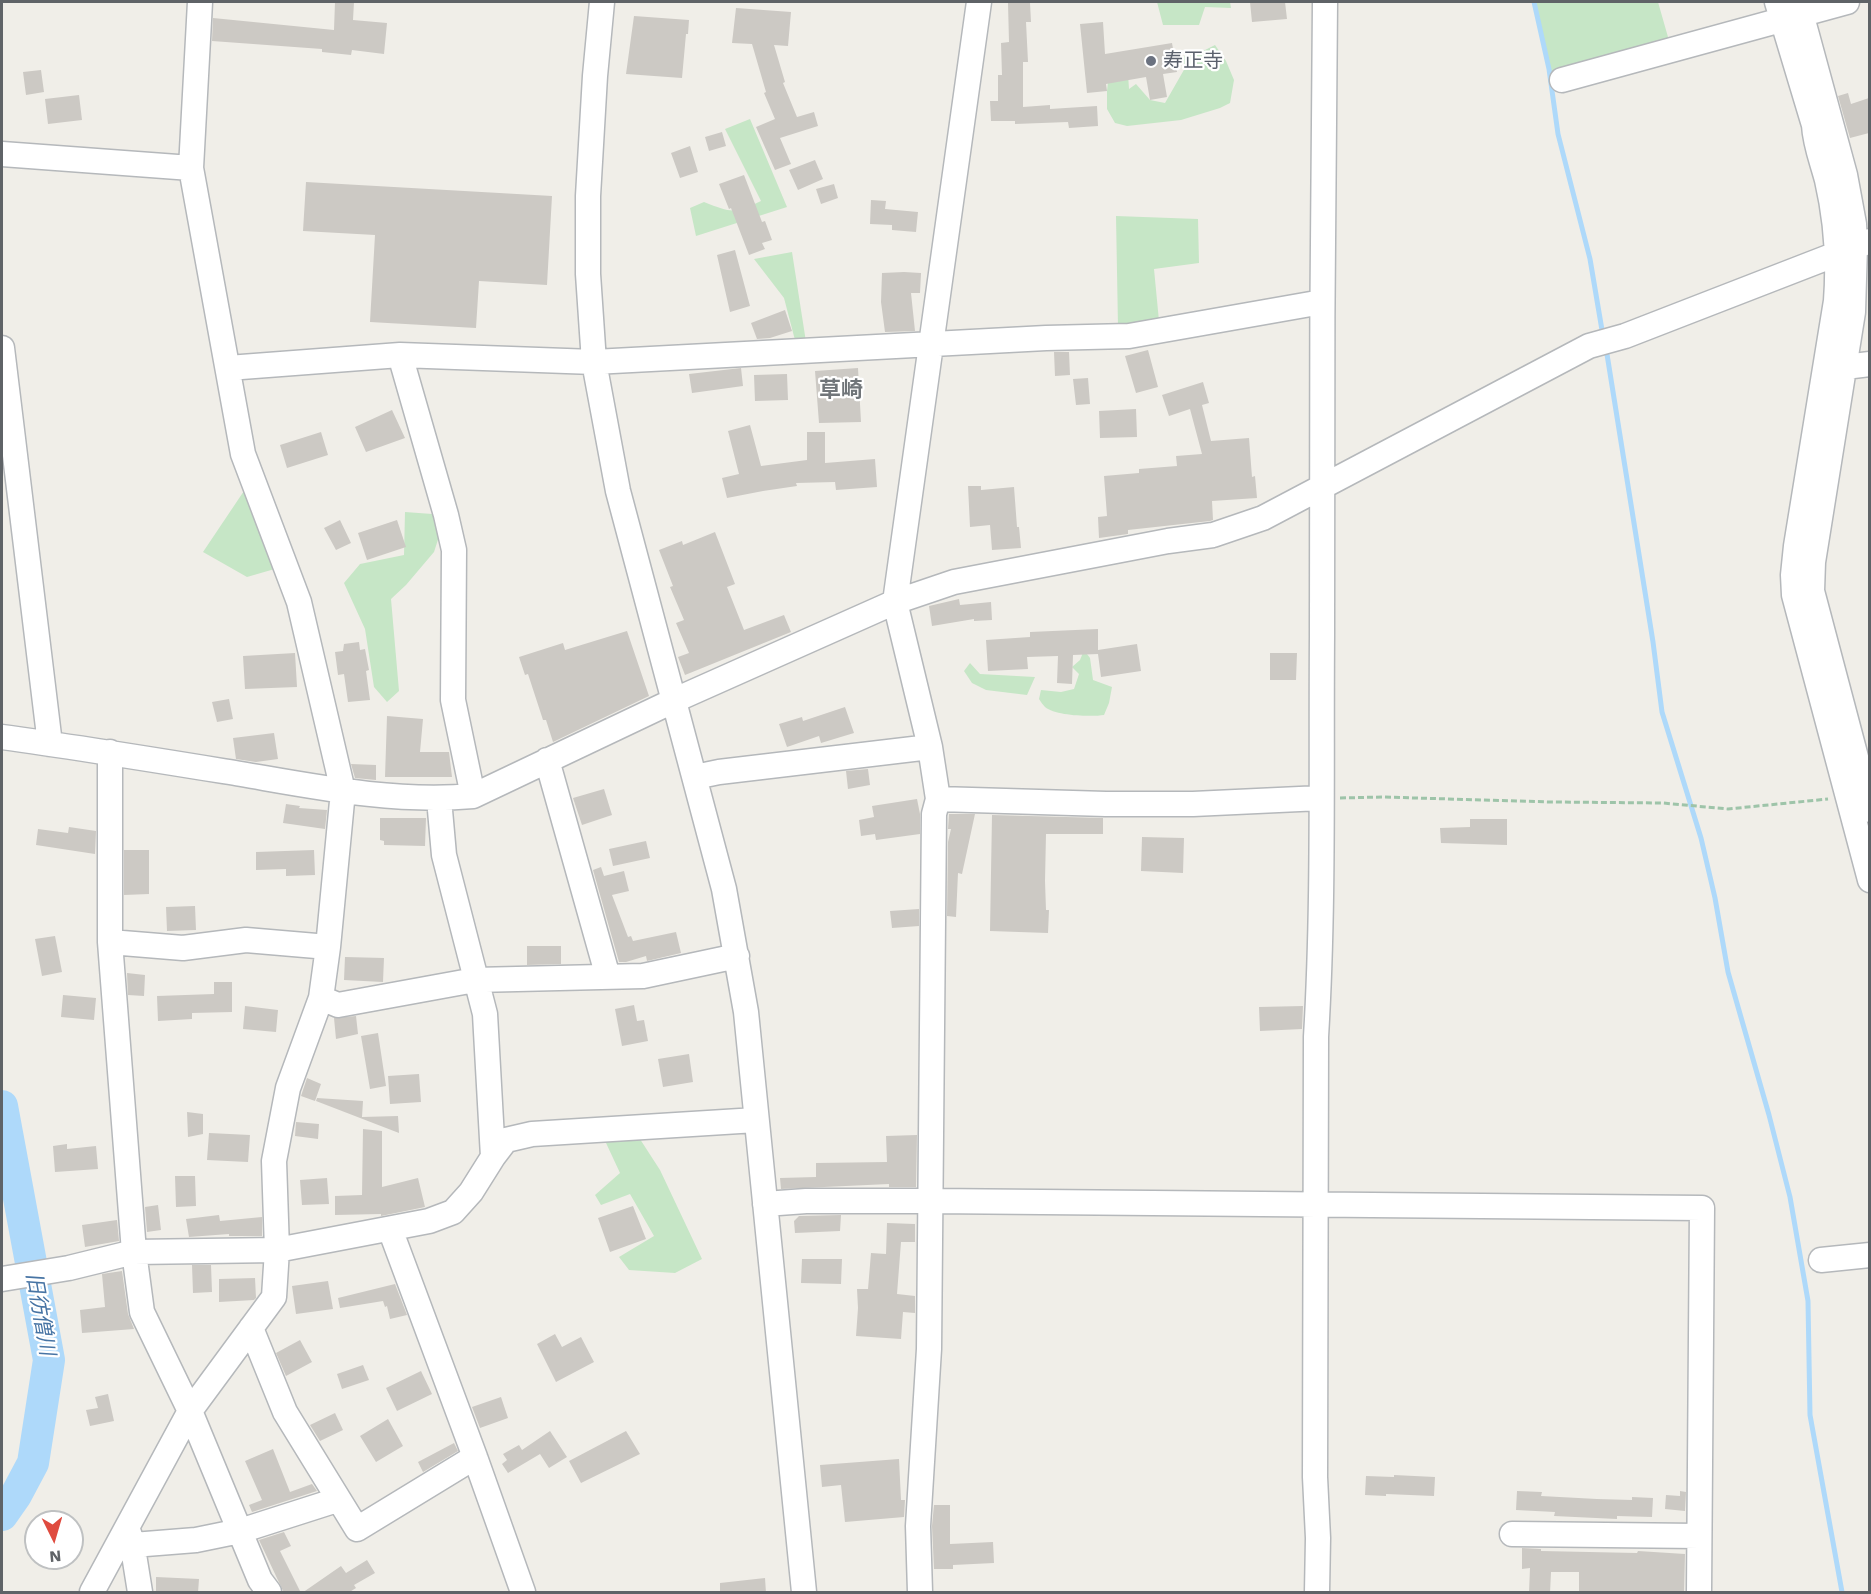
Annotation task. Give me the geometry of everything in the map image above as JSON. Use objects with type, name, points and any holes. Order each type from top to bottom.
[{"type":"street","points":[[92,1593],[130,1536],[190,1411],[274,1297],[277,1250],[274,1161],[288,1088],[321,998],[343,791],[299,602],[243,454],[191,168],[200,2]]},
{"type":"street","points":[[602,2],[588,196],[588,274],[594,362],[618,491],[724,889],[737,956],[746,1012],[804,1593]]},
{"type":"street","points":[[920,1593],[918,1526],[929,1364],[934,814],[938,799],[930,747],[895,602],[979,2]]},
{"type":"street","points":[[1317,1593],[1316,1037],[1319,985],[1321,798],[1325,2]]},
{"type":"street","points":[[1562,80],[1790,9],[1847,2]]},
{"type":"street","points":[[1790,9],[1815,136],[1827,182],[1854,247],[1853,312],[1813,562],[1812,591],[1868,796]]},
{"type":"street","points":[[2,154],[191,168]]},
{"type":"street","points":[[2,737],[110,752],[343,791],[440,799],[473,796],[675,700],[895,602],[954,582],[1168,541],[1213,535],[1263,518],[1589,346],[1625,336],[1854,247]]},
{"type":"street","points":[[1854,247],[1839,273],[1793,575],[1794,595],[1869,880]]},
{"type":"street","points":[[228,368],[400,355],[594,362],[1129,336],[1322,302]]},
{"type":"street","points":[[2,348],[50,744]]},
{"type":"street","points":[[400,355],[454,550],[453,700],[473,796]]},
{"type":"street","points":[[1845,367],[1869,364]]},
{"type":"street","points":[[695,777],[719,772],[930,747]]},
{"type":"street","points":[[110,752],[110,942],[134,1252],[142,1311],[190,1411],[260,1580],[269,1593]]},
{"type":"street","points":[[547,760],[608,977]]},
{"type":"street","points":[[938,799],[1193,804],[1321,798]]},
{"type":"street","points":[[440,799],[444,855],[485,1014],[493,1157]]},
{"type":"street","points":[[110,942],[183,948],[246,940],[328,947]]},
{"type":"street","points":[[321,998],[338,1005],[475,980],[643,976],[737,956]]},
{"type":"street","points":[[2,1279],[69,1268],[134,1252],[277,1250],[429,1221],[453,1212],[471,1192],[506,1140],[532,1134],[756,1120]]},
{"type":"street","points":[[765,1204],[806,1201],[932,1201],[1702,1208],[1699,1593]]},
{"type":"street","points":[[390,1229],[523,1593]]},
{"type":"street","points":[[1821,1260],[1869,1255]]},
{"type":"street","points":[[251,1328],[285,1412],[337,1500],[357,1529],[475,1457]]},
{"type":"street","points":[[130,1536],[196,1540],[240,1531],[337,1500]]},
{"type":"street","points":[[1512,1534],[1700,1536]]},
{"type":"street","points":[[130,1536],[140,1593]]},
{"type":"path","points":[[1321,798],[1382,797],[1664,803],[1728,809],[1822,801],[1832,798]]},
{"type":"green space","points":[[1157,2],[1230,2],[1231,8],[1205,7],[1199,25],[1163,25]]},
{"type":"green space","points":[[1536,2],[1658,2],[1670,44],[1562,80],[1549,69]]},
{"type":"green space","points":[[1215,45],[1226,61],[1234,80],[1230,103],[1181,120],[1127,126],[1115,123],[1107,109],[1109,73],[1128,74],[1129,89],[1136,84],[1150,100],[1165,103],[1185,68],[1182,57]]},
{"type":"green space","points":[[750,119],[787,207],[696,236],[690,208],[704,202],[727,210],[738,210],[761,201],[725,129]]},
{"type":"green space","points":[[1116,216],[1198,219],[1199,263],[1154,269],[1159,321],[1118,327]]},
{"type":"green space","points":[[792,252],[806,342],[796,344],[784,298],[754,259]]},
{"type":"green space","points":[[252,479],[285,566],[247,577],[203,552]]},
{"type":"green space","points":[[405,512],[446,515],[434,552],[391,599],[399,691],[387,702],[374,687],[365,629],[344,583],[360,564],[404,555]]},
{"type":"green space","points":[[1084,650],[1090,658],[1093,680],[1112,687],[1104,715],[1065,714],[1045,707],[1039,699],[1041,690],[1061,692],[1074,689],[1079,674],[1072,667],[1080,660]]},
{"type":"green space","points":[[970,663],[980,674],[1035,677],[1027,695],[986,690],[972,683],[964,671]]},
{"type":"green space","points":[[600,1130],[638,1136],[660,1170],[702,1259],[675,1273],[629,1270],[619,1257],[654,1236],[630,1194],[601,1205],[595,1195],[620,1173]]},
{"type":"building","points":[[335,2],[354,2],[353,20],[387,23],[384,54],[352,50],[351,55],[322,52],[322,49],[212,41],[213,18],[334,30]]},
{"type":"building","points":[[1250,2],[1285,2],[1287,19],[1252,22]]},
{"type":"building","points":[[1008,3],[1030,3],[1031,22],[1026,22],[1028,62],[1023,62],[1023,107],[1050,105],[1050,109],[1097,106],[1098,126],[1069,128],[1068,122],[1015,124],[1015,121],[991,121],[990,101],[998,101],[998,75],[1002,75],[1001,43],[1009,42]]},
{"type":"building","points":[[736,8],[791,12],[788,46],[774,45],[785,82],[783,83],[797,117],[814,112],[818,126],[780,138],[791,164],[775,170],[756,127],[775,119],[764,93],[766,92],[752,44],[732,43]]},
{"type":"building","points":[[634,16],[689,20],[682,78],[626,74]]},
{"type":"building","points":[[1103,22],[1105,54],[1172,43],[1177,72],[1163,74],[1167,97],[1150,100],[1146,77],[1106,84],[1107,91],[1087,93],[1080,24]]},
{"type":"building","points":[[41,70],[44,92],[26,95],[23,72]]},
{"type":"building","points":[[1848,93],[1851,104],[1869,98],[1869,133],[1850,138],[1838,96]]},
{"type":"building","points":[[79,95],[82,120],[48,124],[45,99]]},
{"type":"building","points":[[722,132],[726,146],[709,151],[705,137]]},
{"type":"building","points":[[690,146],[698,172],[680,178],[671,153]]},
{"type":"building","points":[[815,160],[823,179],[798,190],[789,170]]},
{"type":"building","points":[[744,175],[762,222],[765,221],[772,240],[762,243],[765,249],[749,255],[719,184]]},
{"type":"building","points":[[306,182],[552,196],[547,285],[479,281],[476,328],[370,322],[375,235],[303,231]]},
{"type":"building","points":[[834,184],[838,198],[821,204],[816,189]]},
{"type":"building","points":[[871,200],[886,201],[885,209],[918,212],[916,232],[892,230],[892,225],[870,224]]},
{"type":"building","points":[[735,250],[750,306],[730,312],[717,255]]},
{"type":"building","points":[[882,273],[921,273],[920,293],[911,293],[915,331],[885,332],[881,302]]},
{"type":"building","points":[[785,310],[792,331],[770,338],[757,339],[751,323]]},
{"type":"building","points":[[1148,350],[1158,387],[1136,393],[1125,356]]},
{"type":"building","points":[[1054,352],[1069,352],[1070,375],[1055,376]]},
{"type":"building","points":[[741,368],[743,386],[692,393],[689,374]]},
{"type":"building","points":[[858,368],[861,422],[819,423],[815,371]]},
{"type":"building","points":[[787,374],[788,400],[755,401],[754,375]]},
{"type":"building","points":[[1088,378],[1090,404],[1076,405],[1073,379]]},
{"type":"building","points":[[1203,382],[1209,403],[1202,405],[1211,441],[1249,438],[1252,477],[1255,476],[1257,498],[1212,501],[1213,520],[1210,521],[1128,530],[1128,534],[1099,538],[1098,517],[1107,516],[1104,476],[1139,473],[1139,469],[1177,466],[1176,456],[1202,454],[1190,409],[1169,416],[1162,395]]},
{"type":"building","points":[[1136,409],[1137,437],[1100,438],[1099,411]]},
{"type":"building","points":[[392,410],[405,438],[366,452],[355,427]]},
{"type":"building","points":[[750,425],[761,466],[807,460],[807,432],[825,432],[825,463],[875,459],[877,487],[836,490],[835,482],[796,483],[797,486],[727,498],[722,478],[739,474],[728,431]]},
{"type":"building","points":[[321,432],[328,455],[287,468],[280,445]]},
{"type":"building","points":[[968,486],[981,486],[981,490],[1014,487],[1021,548],[992,550],[990,525],[970,527]]},
{"type":"building","points":[[340,520],[351,543],[336,550],[324,528]]},
{"type":"building","points":[[397,520],[406,547],[367,560],[358,533]]},
{"type":"building","points":[[715,532],[735,584],[727,587],[744,630],[784,615],[791,632],[685,675],[678,657],[689,653],[676,623],[684,620],[670,587],[673,586],[659,550],[682,541],[683,545]]},
{"type":"building","points":[[959,599],[960,605],[991,602],[992,620],[974,621],[974,619],[932,626],[929,606]]},
{"type":"building","points":[[1098,629],[1098,650],[1137,644],[1141,671],[1101,677],[1098,654],[1073,655],[1072,684],[1057,683],[1058,656],[1027,657],[1028,669],[988,671],[986,640],[1030,637],[1030,632]]},
{"type":"building","points":[[627,631],[649,696],[553,742],[528,674],[525,675],[519,657],[563,643],[565,650]]},
{"type":"building","points":[[359,642],[360,650],[365,649],[369,670],[366,671],[370,700],[348,702],[344,674],[338,675],[335,652],[343,651],[344,644]]},
{"type":"building","points":[[295,653],[297,687],[245,689],[243,656]]},
{"type":"building","points":[[1270,653],[1297,653],[1296,680],[1270,680]]},
{"type":"building","points":[[229,699],[233,719],[217,722],[212,702]]},
{"type":"building","points":[[845,707],[854,733],[821,743],[819,736],[787,747],[779,724],[802,717],[803,721]]},
{"type":"building","points":[[387,716],[423,719],[420,752],[449,752],[452,777],[385,777]]},
{"type":"building","points":[[274,733],[278,759],[256,762],[236,759],[233,738]]},
{"type":"building","points":[[351,764],[376,765],[376,780],[355,778]]},
{"type":"building","points":[[868,769],[870,785],[848,789],[846,771]]},
{"type":"building","points":[[604,789],[612,815],[582,825],[573,798]]},
{"type":"building","points":[[917,799],[920,834],[876,840],[875,834],[861,836],[859,820],[874,817],[872,806]]},
{"type":"building","points":[[286,804],[300,806],[299,808],[327,810],[325,829],[283,823]]},
{"type":"building","points":[[949,814],[975,814],[962,874],[958,873],[956,917],[947,916],[948,842],[951,829],[948,829]]},
{"type":"building","points":[[992,815],[1103,818],[1103,834],[1046,834],[1045,881],[1046,910],[1049,910],[1048,933],[990,931]]},
{"type":"building","points":[[380,818],[426,818],[425,846],[384,845],[384,841],[380,840]]},
{"type":"building","points":[[1470,819],[1507,819],[1507,845],[1441,843],[1440,828],[1470,827]]},
{"type":"building","points":[[69,827],[96,831],[95,854],[36,845],[38,829],[68,833]]},
{"type":"building","points":[[1142,837],[1184,838],[1183,873],[1141,871]]},
{"type":"building","points":[[646,841],[650,858],[613,866],[609,849]]},
{"type":"building","points":[[124,850],[149,850],[149,894],[124,895]]},
{"type":"building","points":[[314,850],[315,875],[286,876],[286,869],[256,870],[256,852]]},
{"type":"building","points":[[601,867],[604,876],[624,871],[629,891],[612,895],[628,937],[631,936],[633,941],[676,932],[681,953],[647,961],[646,956],[619,962],[593,870]]},
{"type":"building","points":[[195,906],[196,930],[167,931],[166,907]]},
{"type":"building","points":[[919,909],[919,926],[892,928],[890,911]]},
{"type":"building","points":[[55,936],[62,972],[42,976],[35,939]]},
{"type":"building","points":[[527,946],[561,946],[561,964],[527,965]]},
{"type":"building","points":[[345,957],[384,958],[383,982],[344,980]]},
{"type":"building","points":[[127,973],[145,975],[144,996],[128,995]]},
{"type":"building","points":[[214,982],[232,982],[232,1012],[192,1013],[192,1019],[158,1021],[157,996],[214,994]]},
{"type":"building","points":[[63,995],[96,998],[94,1020],[61,1017]]},
{"type":"building","points":[[634,1005],[637,1021],[644,1020],[648,1041],[622,1046],[615,1009]]},
{"type":"building","points":[[245,1006],[278,1010],[276,1032],[243,1029]]},
{"type":"building","points":[[1303,1006],[1302,1029],[1260,1031],[1259,1007]]},
{"type":"building","points":[[356,1016],[358,1034],[336,1039],[334,1018]]},
{"type":"building","points":[[378,1033],[386,1086],[370,1089],[361,1036]]},
{"type":"building","points":[[689,1054],[693,1082],[663,1087],[658,1059]]},
{"type":"building","points":[[419,1074],[421,1102],[390,1104],[388,1076]]},
{"type":"building","points":[[307,1078],[321,1084],[315,1101],[301,1096]]},
{"type":"building","points":[[317,1098],[363,1101],[362,1117],[398,1116],[399,1133],[316,1101]]},
{"type":"building","points":[[187,1112],[203,1114],[203,1134],[188,1137]]},
{"type":"building","points":[[296,1122],[319,1124],[318,1139],[295,1136]]},
{"type":"building","points":[[363,1129],[382,1131],[382,1187],[418,1178],[425,1207],[381,1216],[381,1214],[335,1215],[335,1196],[362,1195]]},
{"type":"building","points":[[209,1133],[250,1135],[248,1162],[207,1160]]},
{"type":"building","points":[[917,1135],[916,1187],[889,1187],[889,1184],[781,1189],[780,1178],[816,1177],[816,1163],[887,1162],[886,1136]]},
{"type":"building","points":[[67,1144],[67,1149],[96,1146],[98,1169],[55,1172],[53,1146]]},
{"type":"building","points":[[175,1176],[195,1176],[196,1206],[176,1207]]},
{"type":"building","points":[[327,1178],[329,1204],[302,1205],[300,1180]]},
{"type":"building","points":[[158,1205],[161,1230],[147,1232],[145,1207]]},
{"type":"building","points":[[633,1206],[646,1239],[610,1252],[598,1218]]},
{"type":"building","points":[[219,1215],[220,1221],[262,1217],[262,1236],[229,1236],[229,1234],[189,1237],[186,1219]]},
{"type":"building","points":[[841,1215],[840,1231],[795,1233],[794,1221],[799,1216]]},
{"type":"building","points":[[117,1220],[119,1241],[85,1247],[82,1225]]},
{"type":"building","points":[[887,1223],[915,1224],[915,1242],[901,1242],[897,1294],[915,1296],[915,1313],[903,1312],[901,1339],[856,1336],[857,1289],[868,1289],[871,1253],[886,1254]]},
{"type":"building","points":[[802,1259],[842,1259],[841,1284],[801,1283]]},
{"type":"building","points":[[192,1265],[211,1265],[212,1292],[193,1293]]},
{"type":"building","points":[[122,1271],[128,1314],[134,1329],[82,1333],[80,1310],[105,1307],[102,1274]]},
{"type":"building","points":[[255,1278],[256,1298],[254,1300],[219,1302],[219,1279]]},
{"type":"building","points":[[328,1281],[333,1309],[296,1314],[292,1286]]},
{"type":"building","points":[[395,1284],[407,1315],[390,1319],[387,1306],[385,1307],[383,1301],[340,1308],[338,1298]]},
{"type":"building","points":[[555,1334],[562,1347],[581,1337],[594,1362],[556,1382],[537,1344]]},
{"type":"building","points":[[300,1340],[312,1362],[286,1376],[276,1353]]},
{"type":"building","points":[[363,1365],[369,1380],[342,1389],[337,1374]]},
{"type":"building","points":[[421,1371],[432,1394],[397,1411],[386,1388]]},
{"type":"building","points":[[108,1394],[114,1421],[90,1426],[86,1410],[98,1408],[95,1397]]},
{"type":"building","points":[[501,1397],[508,1418],[480,1428],[472,1407]]},
{"type":"building","points":[[335,1413],[343,1430],[320,1441],[310,1425]]},
{"type":"building","points":[[388,1419],[403,1446],[376,1462],[360,1436]]},
{"type":"building","points":[[550,1431],[567,1457],[549,1468],[540,1454],[508,1473],[502,1464],[507,1460],[503,1454],[519,1445],[522,1450]]},
{"type":"building","points":[[626,1431],[640,1454],[581,1483],[569,1461]]},
{"type":"building","points":[[454,1443],[458,1451],[423,1472],[418,1462]]},
{"type":"building","points":[[273,1449],[290,1492],[312,1484],[317,1491],[252,1512],[249,1505],[262,1500],[245,1461]]},
{"type":"building","points":[[899,1459],[901,1500],[905,1500],[904,1517],[845,1522],[841,1485],[822,1487],[820,1465]]},
{"type":"building","points":[[1394,1475],[1435,1477],[1434,1496],[1365,1495],[1366,1476],[1394,1477]]},
{"type":"building","points":[[1517,1491],[1542,1492],[1541,1496],[1597,1499],[1653,1498],[1652,1517],[1617,1516],[1617,1519],[1554,1516],[1555,1512],[1516,1510]]},
{"type":"building","points":[[1680,1491],[1686,1492],[1685,1511],[1665,1509],[1666,1495],[1680,1496]]},
{"type":"building","points":[[934,1505],[950,1505],[950,1544],[993,1542],[994,1563],[953,1565],[953,1569],[934,1569],[932,1526]]},
{"type":"building","points":[[284,1532],[291,1546],[280,1551],[301,1593],[284,1593],[259,1540]]},
{"type":"building","points":[[1522,1548],[1541,1549],[1541,1551],[1637,1553],[1638,1551],[1685,1554],[1684,1593],[1579,1593],[1579,1572],[1551,1572],[1550,1593],[1529,1593],[1530,1568],[1522,1569]]},
{"type":"building","points":[[367,1560],[375,1573],[354,1585],[356,1588],[348,1593],[302,1593],[341,1566],[346,1573]]},
{"type":"building","points":[[156,1577],[199,1579],[198,1593],[156,1593]]},
{"type":"building","points":[[765,1578],[766,1593],[720,1593],[720,1583]]},
{"type":"waterway","points":[[1534,2],[1549,69],[1558,134],[1590,259],[1603,336]]},
{"type":"waterway","points":[[1606,348],[1662,712],[1701,838],[1715,898],[1728,972],[1790,1197],[1808,1301],[1810,1415],[1842,1592]]},
{"type":"waterway","name":"旧彷僧川","points":[[2,1106],[49,1360],[33,1463],[2,1515]]},
{"type":"place","name":"寿正寺","points":[[1151,61]]},
{"type":"district","name":"草崎","points":[[841,391]]}]
